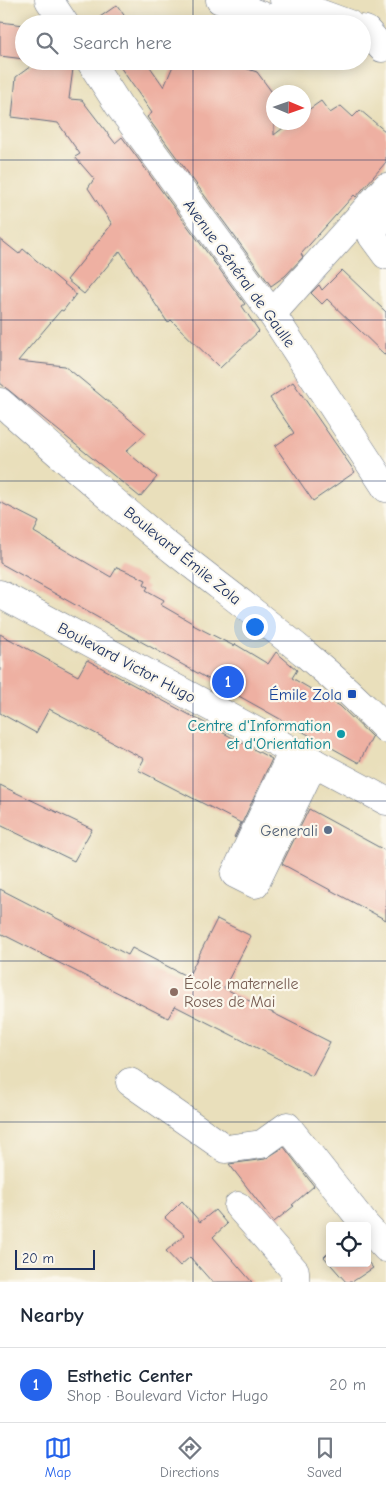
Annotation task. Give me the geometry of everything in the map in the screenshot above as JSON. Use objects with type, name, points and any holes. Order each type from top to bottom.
[{"type":"main road","points":[[49,0],[59,15]]},
{"type":"main road","points":[[220,0],[260,15]]},
{"type":"main road","points":[[284,0],[325,15]]},
{"type":"main road","name":"Avenue Général de Gaulle","points":[[96,70],[119,106],[272,314],[386,488]]},
{"type":"main road","points":[[272,314],[386,187]]},
{"type":"main road","points":[[386,216],[375,226],[372,236],[386,255]]},
{"type":"main road","name":"Boulevard Émile Zola","points":[[0,402],[176,552],[269,623],[352,694],[386,729]]},
{"type":"main road","name":"Boulevard Victor Hugo","points":[[0,594],[304,757],[384,796]]},
{"type":"main road","points":[[130,1082],[226,1148],[262,1144],[288,1126],[364,1222]]},
{"type":"main road","points":[[238,1206],[295,1271],[295,1282]]},
{"type":"main road","points":[[371,1231],[386,1248]]},
{"type":"building","points":[[117,5],[124,15],[103,15]]},
{"type":"building","points":[[0,22],[15,24],[15,58],[0,56]]},
{"type":"building","points":[[26,70],[73,70],[69,99],[82,100],[115,143],[122,137],[245,304],[242,306],[259,331],[220,368],[171,320],[168,323],[120,251],[84,294],[67,280],[112,224],[88,188],[94,179],[75,157],[80,154],[58,123],[12,117],[16,77]]},
{"type":"building","points":[[122,70],[152,70],[164,87],[171,70],[251,70],[257,72],[267,85],[266,130],[274,130],[274,135],[281,130],[311,130],[311,108],[321,101],[330,113],[341,106],[353,117],[360,110],[386,132],[386,162],[356,197],[354,195],[301,254],[303,257],[285,276],[271,286],[147,117],[152,113]]},
{"type":"building","points":[[0,239],[19,254],[23,249],[76,294],[18,361],[65,366],[146,433],[126,451],[157,477],[140,497],[0,383]]},
{"type":"building","points":[[342,270],[386,312],[386,356],[327,299],[322,304],[311,293],[319,285],[322,290]]},
{"type":"building","points":[[293,382],[355,472],[313,501],[275,446],[294,433],[270,398]]},
{"type":"building","points":[[0,502],[39,522],[34,532],[111,577],[117,567],[146,580],[144,584],[148,587],[146,590],[164,600],[161,605],[193,625],[234,646],[235,644],[268,664],[276,652],[297,670],[292,678],[340,706],[372,737],[359,763],[0,563]]},
{"type":"building","points":[[0,634],[78,676],[87,660],[272,759],[235,838],[241,823],[138,770],[144,759],[49,709],[36,733],[0,713]]},
{"type":"building","points":[[0,785],[92,829],[74,861],[0,825]]},
{"type":"building","points":[[309,809],[386,851],[386,920],[282,864]]},
{"type":"building","name":"École maternelle Roses de Mai","points":[[0,889],[128,955],[132,948],[188,977],[217,919],[251,936],[224,988],[330,1042],[312,1076],[175,1006],[168,1018],[0,933]]},
{"type":"building","points":[[284,1147],[314,1186],[274,1222],[229,1164],[265,1159]]},
{"type":"building","points":[[182,1201],[200,1222],[215,1210],[227,1224],[213,1237],[252,1282],[212,1282],[190,1257],[180,1266],[166,1251],[185,1235],[165,1218]]},
{"type":"building","points":[[371,1266],[373,1268],[352,1282],[346,1282],[333,1267]]},
{"type":"place","name":"Esthetic Center","points":[[228,682]]},
{"type":"place","name":"Émile Zola","points":[[352,694]]},
{"type":"place","name":"Centre d'Information et d'Orientation","points":[[341,734]]},
{"type":"place","name":"Generali","points":[[328,830]]},
{"type":"place","name":"École maternelle Roses de Mai","points":[[174,992]]}]
